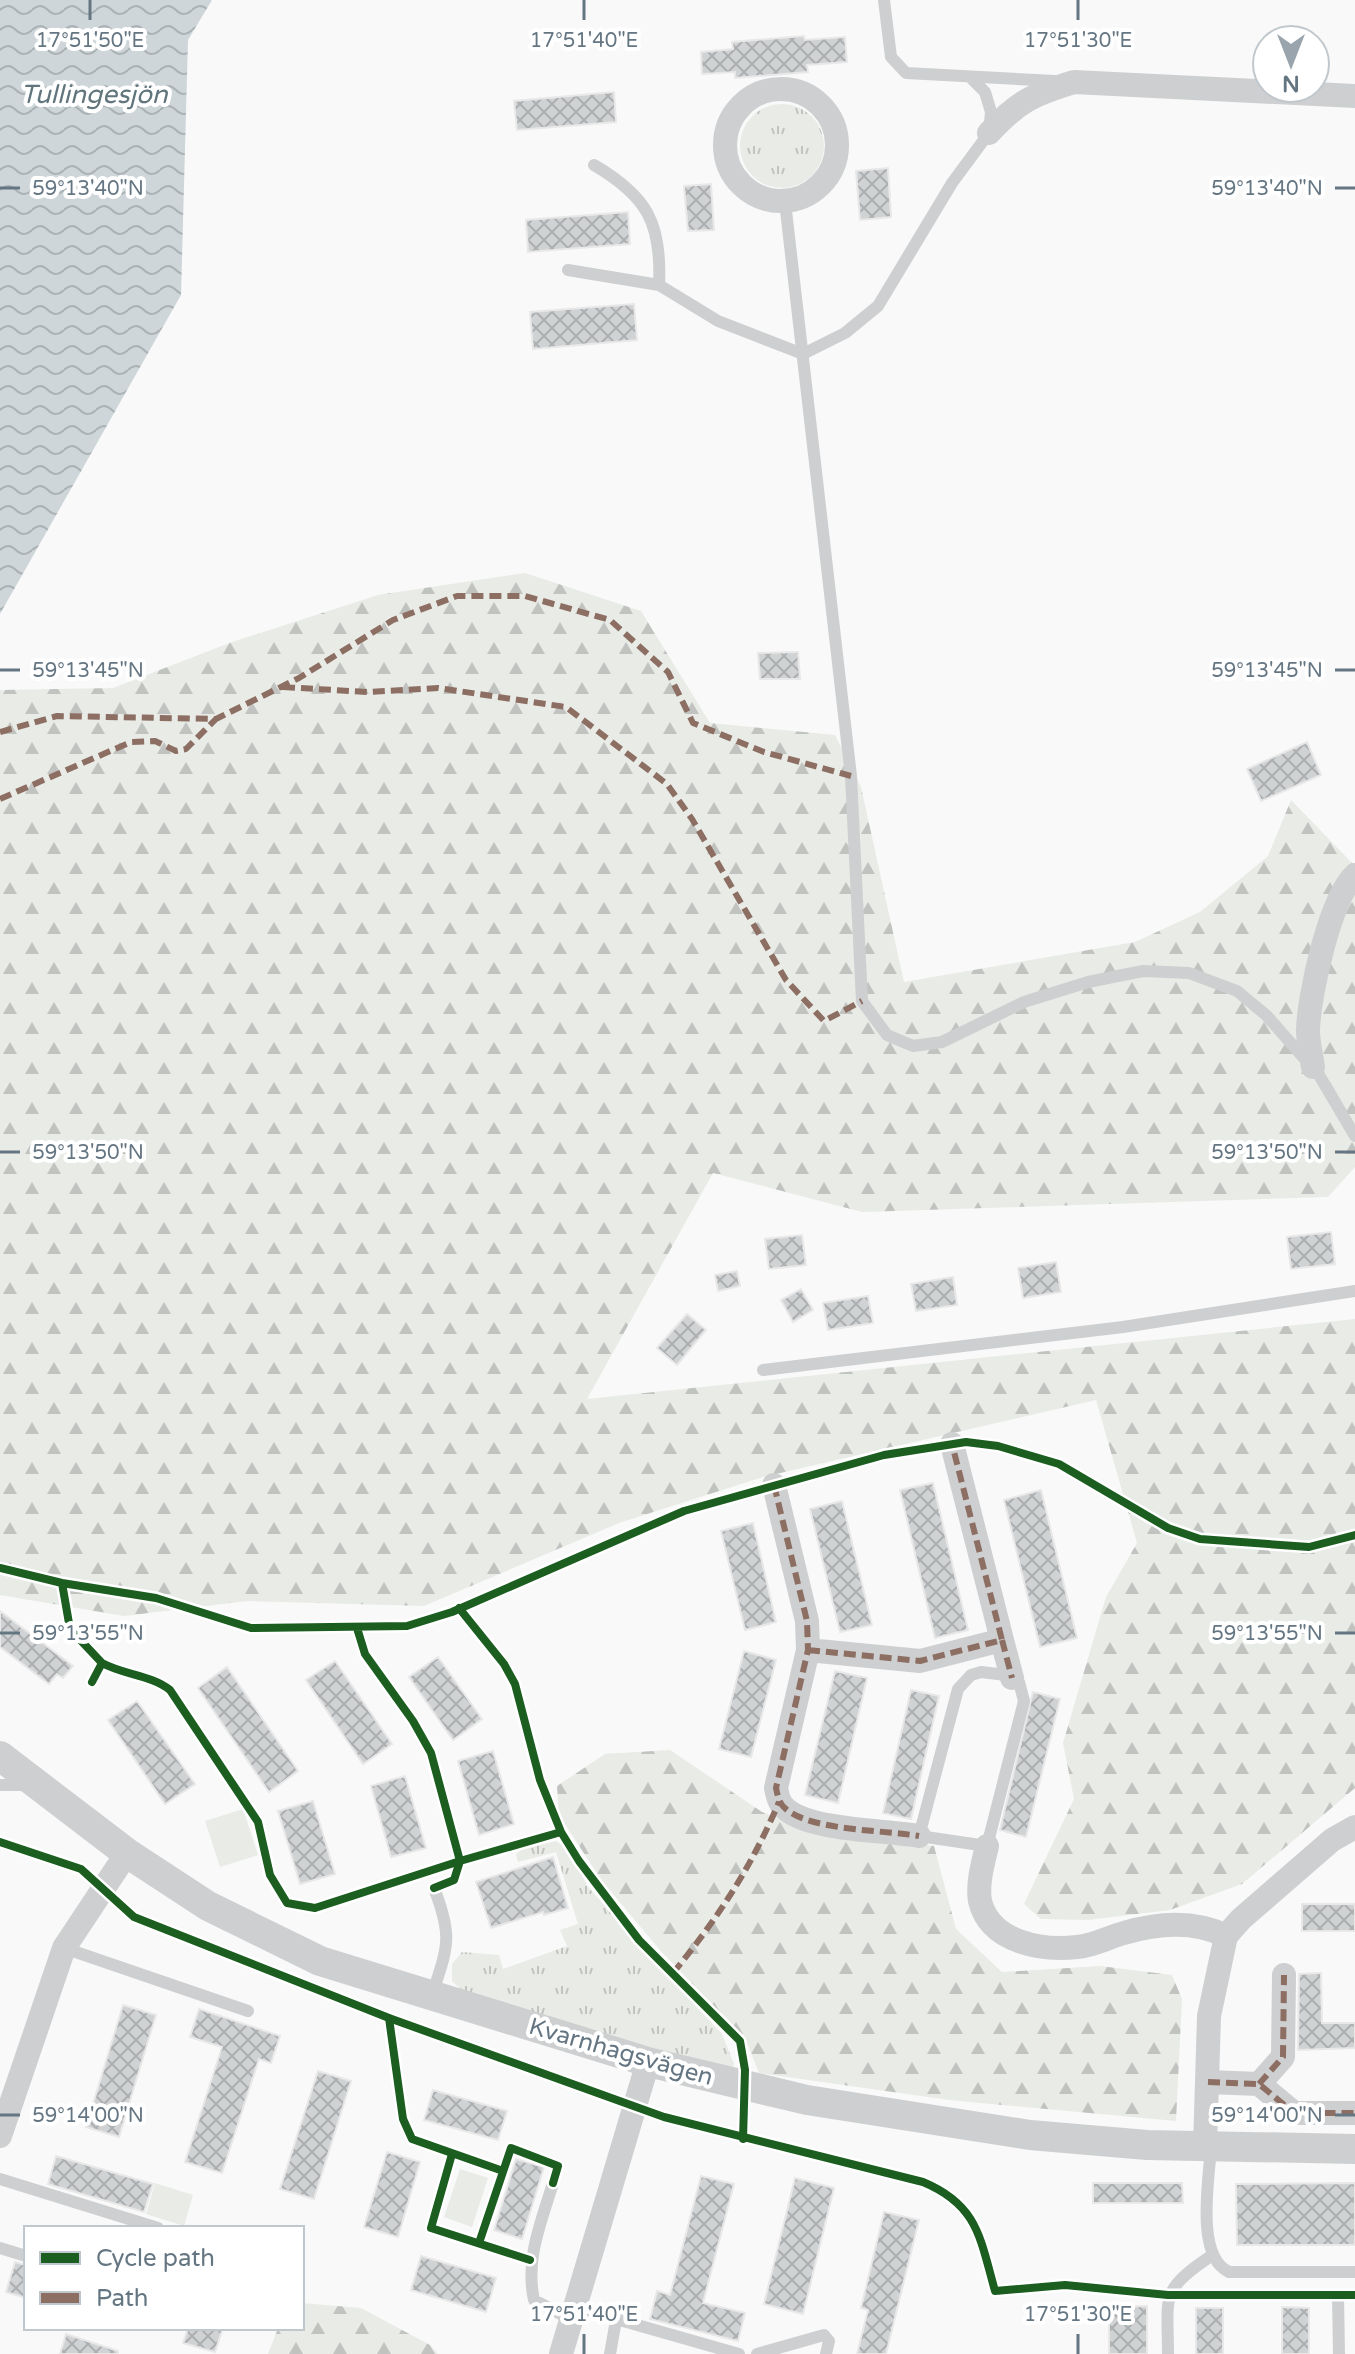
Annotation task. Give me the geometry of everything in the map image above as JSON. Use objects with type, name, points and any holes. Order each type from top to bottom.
[{"type":"street","points":[[989,133],[1012,107],[1037,93],[1074,82],[1355,96]]},
{"type":"street","points":[[779,88],[801,92],[820,104],[833,122],[838,143],[835,165],[823,184],[805,197],[785,202],[762,199],[743,187],[730,169],[724,147],[728,125],[740,107],[758,94],[779,88]]},
{"type":"street","points":[[1313,1067],[1308,1032],[1311,1000],[1338,902],[1355,875]]},
{"type":"street","points":[[952,1444],[1012,1678]]},
{"type":"street","points":[[774,1485],[807,1621],[808,1650],[776,1788],[779,1802],[788,1812],[837,1827],[919,1836]]},
{"type":"street","points":[[808,1650],[920,1661],[1002,1640]]},
{"type":"street","name":"Kvarnhagsvägen","points":[[0,1756],[127,1853],[208,1906],[320,1961],[648,2062],[807,2100],[949,2124],[1094,2142],[1355,2149]]},
{"type":"street","points":[[1208,2147],[1209,2016],[1226,1936],[1241,1919],[1332,1840],[1355,1827]]},
{"type":"street","points":[[987,1846],[980,1902],[992,1922],[1016,1941],[1043,1949],[1080,1947],[1126,1932],[1188,1924],[1226,1936]]},
{"type":"street","points":[[0,2136],[6,2100],[64,1948],[127,1853]]},
{"type":"street","points":[[1259,2084],[1283,2057],[1284,1975]]},
{"type":"street","points":[[561,2354],[648,2062]]},
{"type":"street","points":[[1208,2082],[1259,2084],[1294,2113],[1355,2113]]},
{"type":"lane","points":[[884,0],[891,57],[906,73],[1074,82]]},
{"type":"lane","points":[[568,270],[659,285],[718,321],[803,354],[845,333],[878,306],[952,183],[989,133],[991,112],[985,92],[971,78]]},
{"type":"lane","points":[[594,165],[626,184],[652,219],[660,253],[659,285]]},
{"type":"lane","points":[[785,202],[851,776],[862,1001],[887,1035],[913,1046],[942,1042],[1024,1002],[1088,982],[1143,971],[1189,973],[1237,991],[1266,1015],[1313,1067],[1355,1136]]},
{"type":"lane","points":[[763,1370],[1123,1327],[1355,1291]]},
{"type":"lane","points":[[981,1672],[1012,1678],[1019,1682],[1024,1701],[987,1846],[919,1836],[958,1689],[971,1675],[981,1672]]},
{"type":"lane","points":[[0,1785],[41,1785]]},
{"type":"lane","points":[[431,1996],[449,1943],[446,1919],[434,1888]]},
{"type":"lane","points":[[64,1948],[248,2011]]},
{"type":"lane","points":[[1208,2147],[1211,2256],[1218,2267],[1229,2272],[1355,2272]]},
{"type":"lane","points":[[0,2179],[152,2226]]},
{"type":"lane","points":[[553,2183],[530,2260],[534,2300],[572,2313],[616,2320],[739,2354]]},
{"type":"lane","points":[[0,2248],[24,2255]]},
{"type":"lane","points":[[1168,2354],[1168,2295],[1183,2275],[1211,2256]]},
{"type":"lane","points":[[1338,2295],[1339,2354]]},
{"type":"lane","points":[[610,2354],[616,2320]]},
{"type":"lane","points":[[757,2354],[824,2335],[829,2341],[826,2354]]},
{"type":"green space","points":[[774,104],[790,104],[806,111],[817,122],[824,146],[821,162],[812,176],[790,188],[774,188],[758,181],[747,170],[740,154],[740,138],[747,122],[758,111]]},
{"type":"green space","points":[[525,573],[641,611],[710,723],[835,735],[861,787],[904,982],[1135,942],[1200,912],[1268,856],[1291,800],[1355,866],[1355,1167],[1328,1197],[862,1212],[713,1173],[587,1399],[1355,1319],[1355,1788],[1242,1884],[1170,1910],[1088,1920],[1041,1919],[1024,1904],[1074,1799],[1063,1743],[1106,1597],[1137,1543],[1096,1400],[763,1477],[619,1523],[424,1606],[247,1601],[124,1616],[0,1595],[0,690],[113,688],[232,642],[378,595]]},
{"type":"green space","points":[[670,1750],[762,1812],[805,1828],[934,1846],[956,1929],[1002,1972],[1100,1966],[1172,1975],[1182,1999],[1176,2121],[949,2100],[759,2073],[746,2040],[660,1950],[602,1881],[559,1815],[557,1786],[605,1754]]},
{"type":"green space","points":[[243,1809],[258,1855],[220,1867],[205,1821]]},
{"type":"green space","points":[[556,1841],[567,1848],[588,1887],[722,2034],[734,2064],[732,2070],[468,1996],[452,1981],[452,1964],[462,1952],[499,1955],[503,1969],[567,1946],[560,1930],[578,1924],[556,1852],[518,1862],[516,1854],[522,1849]]},
{"type":"green space","points":[[460,2169],[488,2178],[472,2227],[444,2217]]},
{"type":"green space","points":[[155,2183],[193,2195],[184,2226],[146,2214]]},
{"type":"green space","points":[[304,2303],[361,2308],[430,2345],[438,2354],[268,2354],[277,2330],[304,2330]]},
{"type":"water","name":"Tullingesjön","points":[[0,0],[212,0],[188,40],[181,295],[0,614]]},
{"type":"building","points":[[804,36],[805,40],[845,37],[847,62],[807,65],[808,72],[735,78],[735,72],[702,74],[701,52],[733,49],[732,42]]},
{"type":"building","points":[[614,92],[616,122],[517,130],[514,101]]},
{"type":"building","points":[[888,168],[891,217],[860,220],[856,171]]},
{"type":"building","points":[[711,184],[714,230],[688,231],[684,186]]},
{"type":"building","points":[[628,212],[630,244],[528,252],[526,220]]},
{"type":"building","points":[[634,304],[637,340],[533,349],[530,312]]},
{"type":"building","points":[[798,652],[800,679],[760,679],[758,653]]},
{"type":"building","points":[[1307,742],[1321,775],[1261,801],[1247,769]]},
{"type":"building","points":[[1331,1232],[1335,1264],[1291,1269],[1287,1237]]},
{"type":"building","points":[[802,1235],[806,1265],[769,1269],[765,1239]]},
{"type":"building","points":[[1056,1262],[1061,1292],[1023,1298],[1018,1268]]},
{"type":"building","points":[[737,1271],[740,1286],[718,1291],[715,1275]]},
{"type":"building","points":[[953,1277],[957,1305],[916,1311],[911,1284]]},
{"type":"building","points":[[801,1289],[813,1310],[793,1322],[781,1300]]},
{"type":"building","points":[[868,1296],[873,1323],[828,1330],[823,1303]]},
{"type":"building","points":[[687,1314],[706,1330],[677,1365],[657,1348]]},
{"type":"building","points":[[933,1483],[968,1630],[935,1638],[900,1490]]},
{"type":"building","points":[[1041,1490],[1077,1638],[1040,1647],[1004,1500]]},
{"type":"building","points":[[842,1501],[872,1625],[840,1632],[810,1509]]},
{"type":"building","points":[[753,1523],[776,1622],[745,1630],[721,1531]]},
{"type":"building","points":[[0,1611],[73,1666],[63,1678],[57,1674],[49,1684],[0,1647]]},
{"type":"building","points":[[744,1651],[776,1660],[751,1757],[719,1749]]},
{"type":"building","points":[[438,1657],[482,1719],[453,1740],[409,1677]]},
{"type":"building","points":[[335,1661],[392,1744],[363,1764],[306,1680]]},
{"type":"building","points":[[227,1667],[298,1771],[269,1792],[198,1688]]},
{"type":"building","points":[[835,1671],[867,1678],[838,1803],[805,1795]]},
{"type":"building","points":[[911,1690],[939,1696],[911,1819],[883,1813]]},
{"type":"building","points":[[1033,1692],[1060,1699],[1026,1837],[1000,1830]]},
{"type":"building","points":[[137,1701],[195,1784],[165,1804],[108,1720]]},
{"type":"building","points":[[493,1751],[514,1824],[479,1835],[458,1761]]},
{"type":"building","points":[[405,1776],[426,1848],[391,1857],[371,1786]]},
{"type":"building","points":[[313,1801],[335,1874],[300,1884],[278,1811]]},
{"type":"building","points":[[553,1857],[568,1908],[544,1915],[543,1912],[491,1928],[476,1882]]},
{"type":"building","points":[[1302,1904],[1355,1904],[1355,1931],[1302,1931]]},
{"type":"building","points":[[1321,1973],[1322,2023],[1355,2023],[1355,2048],[1298,2050],[1299,1974]]},
{"type":"building","points":[[123,2005],[156,2015],[119,2137],[86,2127]]},
{"type":"building","points":[[199,2009],[280,2036],[271,2063],[259,2059],[222,2173],[185,2162],[222,2047],[190,2037]]},
{"type":"building","points":[[318,2071],[351,2081],[314,2199],[280,2189]]},
{"type":"building","points":[[433,2090],[507,2111],[498,2140],[424,2120]]},
{"type":"building","points":[[387,2152],[420,2162],[398,2237],[364,2227]]},
{"type":"building","points":[[56,2156],[153,2184],[144,2212],[48,2184]]},
{"type":"building","points":[[516,2159],[544,2167],[522,2239],[494,2230]]},
{"type":"building","points":[[701,2176],[734,2184],[703,2303],[745,2313],[738,2341],[650,2319],[657,2291],[670,2295]]},
{"type":"building","points":[[795,2178],[834,2188],[803,2314],[764,2304]]},
{"type":"building","points":[[1093,2183],[1182,2183],[1183,2203],[1093,2203]]},
{"type":"building","points":[[1355,2183],[1355,2245],[1237,2245],[1236,2184]]},
{"type":"building","points":[[884,2212],[919,2220],[886,2354],[857,2354],[868,2310],[861,2308]]},
{"type":"building","points":[[421,2256],[496,2278],[486,2312],[411,2290]]},
{"type":"building","points":[[15,2262],[24,2264],[24,2297],[6,2292]]},
{"type":"building","points":[[1147,2306],[1147,2354],[1109,2354],[1109,2307]]},
{"type":"building","points":[[1282,2307],[1309,2308],[1309,2354],[1282,2354]]},
{"type":"building","points":[[1196,2308],[1223,2308],[1223,2354],[1196,2354]]},
{"type":"building","points":[[187,2330],[222,2330],[215,2352],[183,2343]]},
{"type":"building","points":[[66,2334],[118,2351],[118,2354],[60,2354]]},
{"type":"marked path","points":[[0,732],[57,716],[216,719],[299,678],[393,620],[457,596],[525,596],[610,620],[668,672],[693,723],[764,752],[851,776]]},
{"type":"marked path","points":[[283,687],[367,692],[438,688],[566,707],[667,784],[692,819],[786,980],[824,1021],[862,1001]]},
{"type":"marked path","points":[[0,799],[131,742],[155,741],[176,751],[186,749],[216,719]]},
{"type":"marked path","points":[[808,1650],[920,1661],[1002,1640],[952,1444]]},
{"type":"marked path","points":[[774,1485],[807,1621],[808,1650],[776,1788],[779,1800],[787,1810],[814,1822],[919,1836]]},
{"type":"marked path","points":[[1002,1640],[1012,1678]]},
{"type":"marked path","points":[[673,1973],[732,1892],[779,1802]]},
{"type":"marked path","points":[[1259,2084],[1283,2057],[1284,1975]]},
{"type":"marked path","points":[[1208,2082],[1259,2084],[1294,2113],[1355,2113]]},
{"type":"cycle path","points":[[0,1568],[62,1583],[156,1598],[251,1628],[407,1626],[452,1612],[684,1511],[884,1455],[966,1442],[998,1446],[1059,1464],[1168,1528],[1200,1539],[1309,1547],[1355,1535]]},
{"type":"cycle path","points":[[62,1583],[70,1629],[102,1663],[92,1682]]},
{"type":"cycle path","points":[[459,1608],[504,1664],[515,1684],[540,1780],[561,1832],[579,1861],[639,1940],[740,2041],[745,2070],[743,2139]]},
{"type":"cycle path","points":[[357,1628],[365,1654],[413,1721],[431,1753],[460,1861],[454,1880],[434,1888]]},
{"type":"cycle path","points":[[102,1663],[154,1681],[170,1690],[258,1822],[270,1875],[287,1903],[315,1908],[561,1832]]},
{"type":"cycle path","points":[[0,1842],[81,1869],[134,1917],[389,2018],[664,2117],[923,2182],[955,2201],[974,2225],[995,2291],[1065,2285],[1168,2295],[1355,2295]]},
{"type":"cycle path","points":[[389,2018],[403,2119],[412,2139],[503,2171]]},
{"type":"cycle path","points":[[479,2243],[511,2148],[558,2166],[553,2183]]},
{"type":"cycle path","points":[[452,2154],[431,2228],[530,2260]]}]
